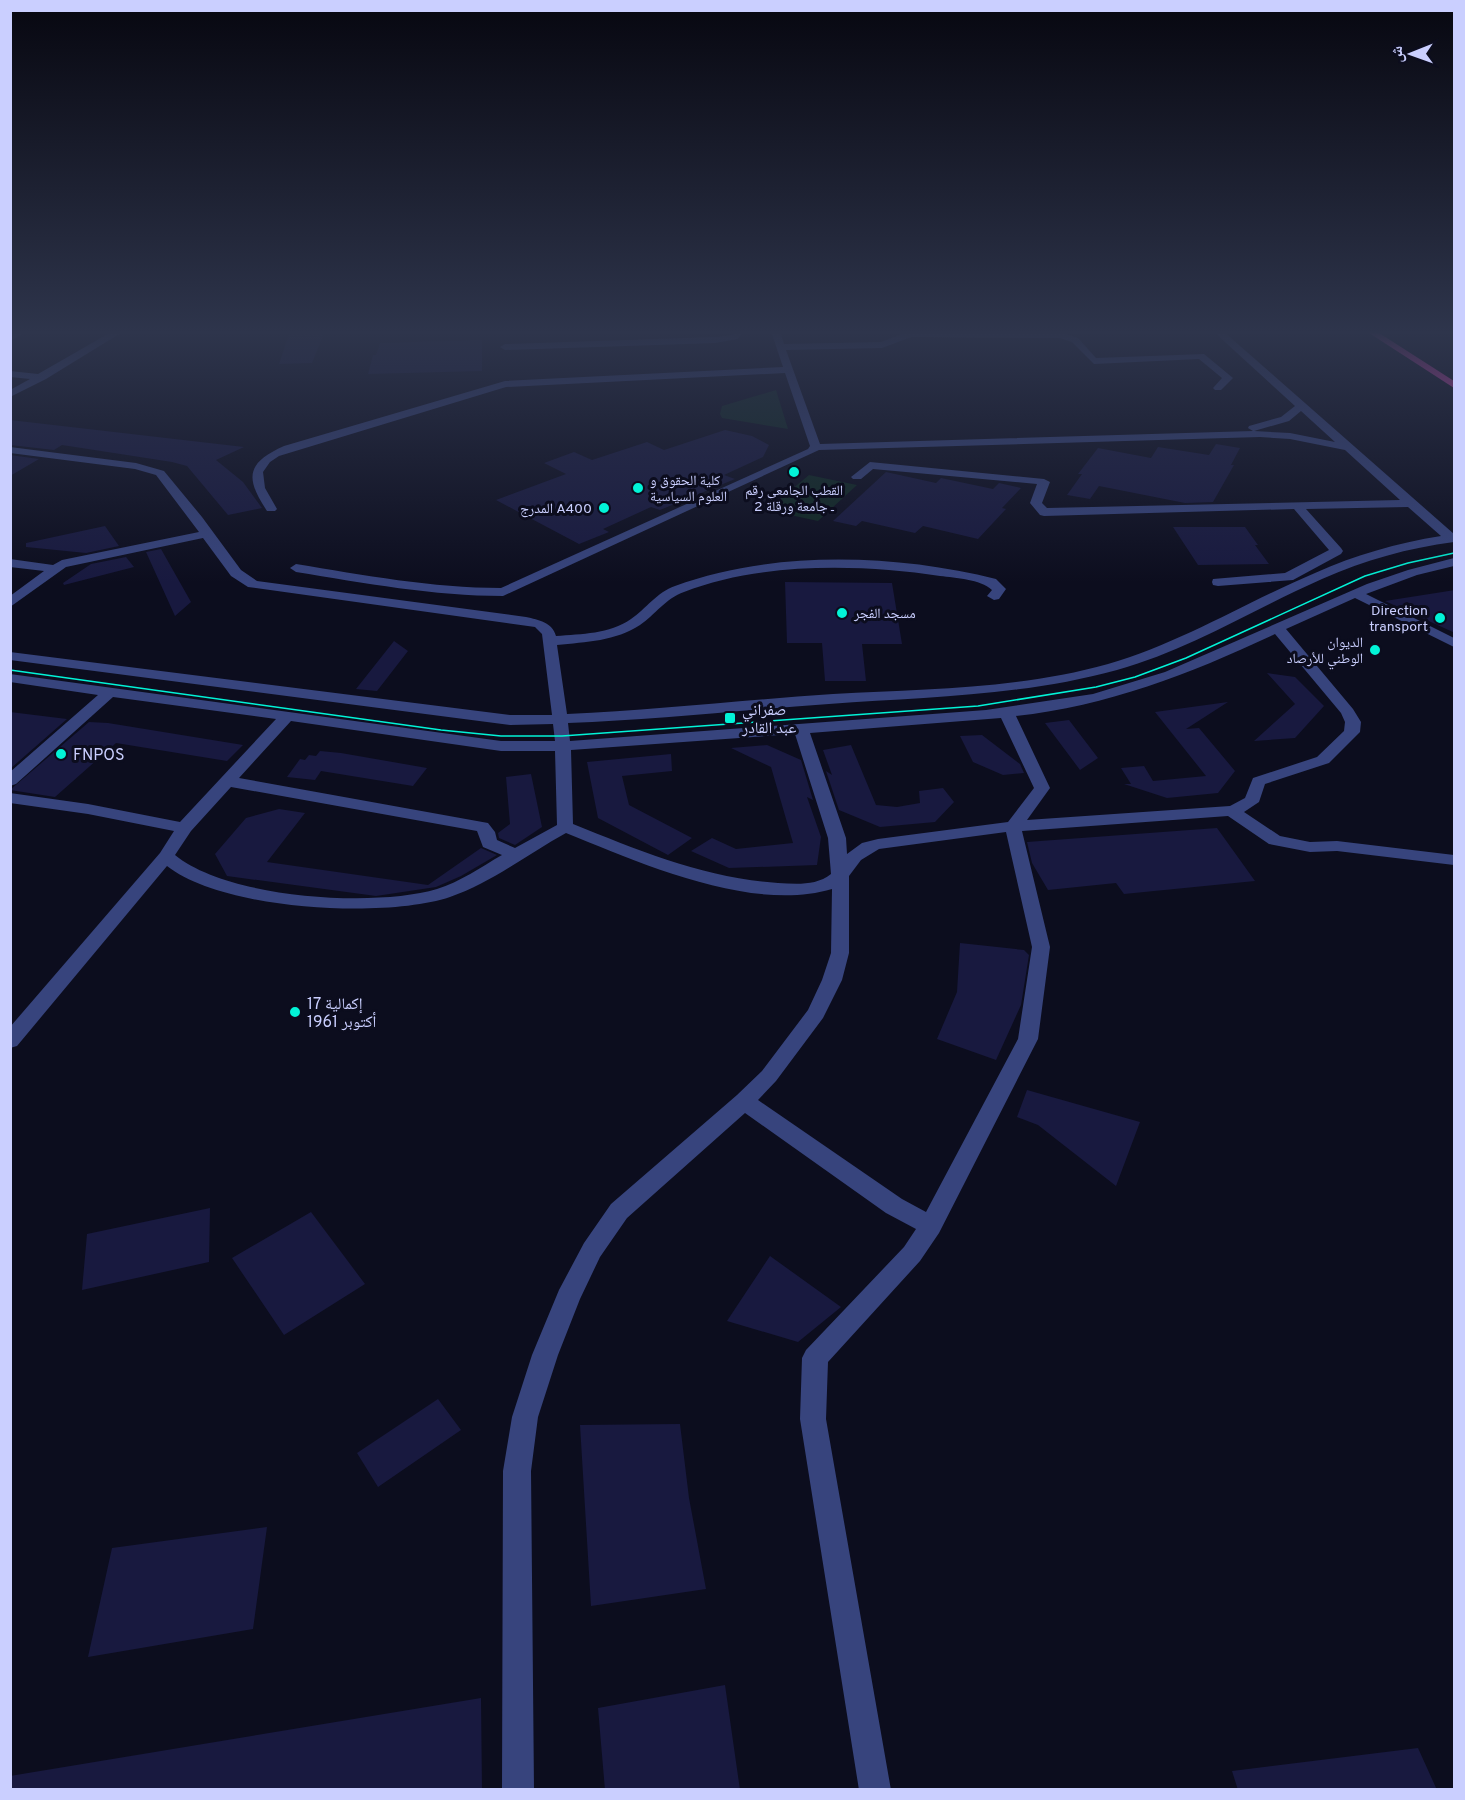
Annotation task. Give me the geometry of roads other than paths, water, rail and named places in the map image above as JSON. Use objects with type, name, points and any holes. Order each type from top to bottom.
[{"type":"street","points":[[271,509],[256,482],[260,463],[270,455],[398,415]]},
{"type":"street","points":[[296,568],[380,581],[480,592],[503,592],[812,451],[814,444],[804,415]]},
{"type":"street","points":[[814,444],[1255,428],[1285,419],[1290,415]]},
{"type":"street","points":[[1313,415],[1452,538]]},
{"type":"street","points":[[814,444],[1260,434],[1290,436],[1350,448]]},
{"type":"street","points":[[10,450],[152,470],[165,477],[236,573],[253,584],[526,621],[546,628],[551,640],[560,720],[564,827]]},
{"type":"street","points":[[857,477],[870,465],[1044,482],[1036,503],[1044,512],[1412,503]]},
{"type":"street","points":[[1218,582],[1288,577],[1336,551],[1297,506]]},
{"type":"street","points":[[12,600],[62,564],[206,534]]},
{"type":"street","points":[[10,656],[510,720],[560,720],[832,699],[973,691],[1076,677],[1116,666],[1173,644],[1350,562],[1452,538]]},
{"type":"street","points":[[10,678],[501,746],[562,746],[801,729],[1006,712],[1088,699],[1128,689],[1171,674],[1385,581],[1455,562]]},
{"type":"street","points":[[10,563],[55,569]]},
{"type":"street","points":[[551,640],[612,633],[637,621],[667,595],[678,589],[776,566],[920,567],[992,582],[999,589],[994,596]]},
{"type":"street","points":[[1356,594],[1455,643]]},
{"type":"street","points":[[564,827],[671,869],[716,881],[764,887],[815,888],[831,883],[841,874],[853,857],[876,844],[1013,827],[1231,811],[1248,805],[1255,795],[1259,781],[1323,760],[1352,732],[1353,722],[1348,712],[1278,629]]},
{"type":"street","points":[[10,781],[110,692]]},
{"type":"street","points":[[875,1790],[813,1419],[815,1358],[912,1254],[931,1226],[1028,1039],[1041,947],[1013,827],[1042,788],[1006,712]]},
{"type":"street","points":[[10,1041],[166,856],[184,828],[286,718]]},
{"type":"street","points":[[518,1790],[517,1472],[525,1417],[545,1355],[568,1297],[592,1250],[619,1211],[744,1101],[769,1076],[816,1013],[832,980],[840,953],[841,874],[837,838],[801,729]]},
{"type":"street","points":[[227,781],[482,827],[487,832],[489,843],[515,855]]},
{"type":"street","points":[[10,798],[88,809],[184,828]]},
{"type":"street","points":[[1231,811],[1275,840],[1310,847],[1337,846],[1455,860]]},
{"type":"street","points":[[166,856],[191,874],[245,890],[302,899],[378,904],[424,899],[442,893],[564,827]]},
{"type":"street","points":[[744,1101],[894,1206],[931,1226]]},
{"type":"tram line","points":[[10,670],[441,730],[501,736],[562,736],[978,706],[1096,687],[1135,677],[1186,658],[1365,576],[1408,563],[1454,553]]},
{"type":"place","name":"القطب الجامعي رقم 2 ـ جامعة ورقلة","points":[[794,472]]},
{"type":"place","name":"كلية الحقوق و العلوم السياسية","points":[[638,488]]},
{"type":"place","name":"المدرج A400","points":[[604,508]]},
{"type":"place","name":"مسجد الفجر","points":[[842,613]]},
{"type":"place","name":"Direction transport","points":[[1440,618]]},
{"type":"place","name":"الديوان الوطني للأرصاد","points":[[1375,650]]},
{"type":"place","name":"صفراني عبد القادر","points":[[730,718]]},
{"type":"place","name":"FNPOS","points":[[61,754]]},
{"type":"place","name":"إكمالية 17 أكتوبر 1961","points":[[295,1012]]}]
